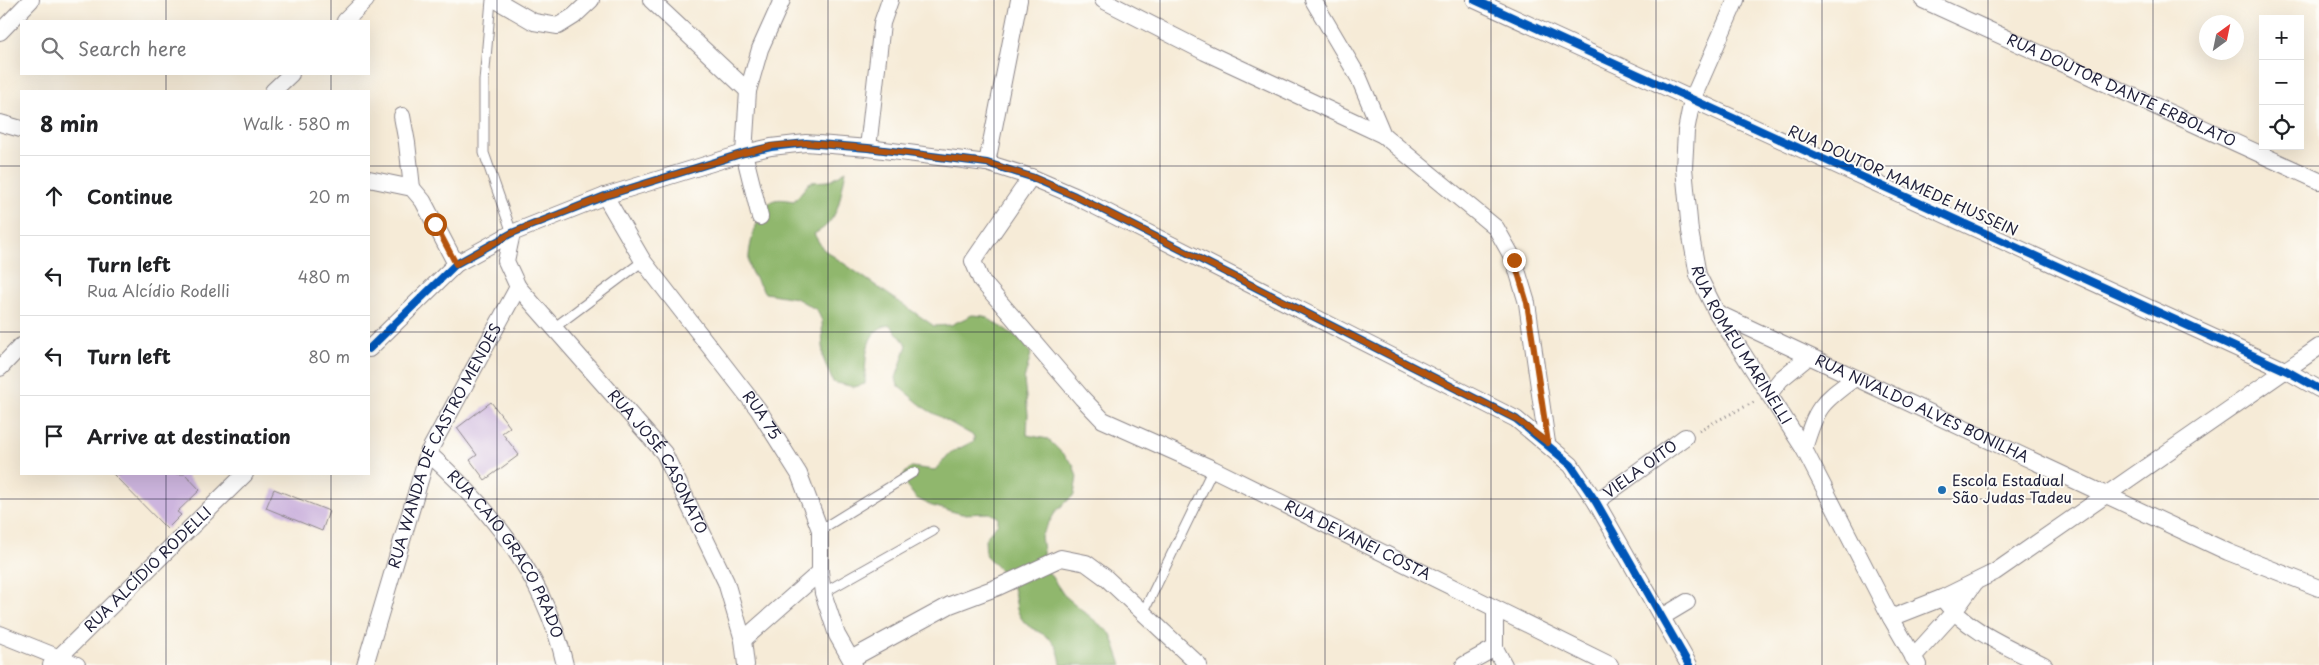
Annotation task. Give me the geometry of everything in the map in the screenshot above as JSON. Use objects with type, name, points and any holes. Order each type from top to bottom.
[{"type":"street","points":[[0,32],[31,0]]},
{"type":"street","points":[[346,20],[366,0]]},
{"type":"street","points":[[496,0],[534,22],[558,26],[574,16],[591,0]]},
{"type":"street","points":[[651,0],[748,91]]},
{"type":"street","points":[[760,217],[744,153],[748,91],[760,48],[782,0]]},
{"type":"street","points":[[868,148],[882,23],[890,0]]},
{"type":"street","points":[[987,163],[1019,0]]},
{"type":"street","points":[[1103,0],[1205,52],[1383,135],[1496,228],[1514,260],[1527,303],[1548,443]]},
{"type":"street","points":[[1313,0],[1359,78],[1383,135]]},
{"type":"street","name":"RUA DOUTOR MAMEDE HUSSEIN","points":[[1475,0],[2287,371],[2319,389]]},
{"type":"street","name":"RUA ROMEU MARINELLI","points":[[1736,0],[1692,100],[1686,131],[1684,168],[1690,231],[1698,275],[1717,313],[1804,449],[1915,661]]},
{"type":"street","name":"RUA DOUTOR DANTE ERBOLATO","points":[[1923,0],[2319,181]]},
{"type":"street","points":[[273,90],[289,75]]},
{"type":"street","points":[[402,116],[412,188],[423,201],[456,264]]},
{"type":"street","points":[[0,123],[20,129]]},
{"type":"street","points":[[370,348],[456,264],[512,233],[605,196],[744,153],[772,146],[806,143],[868,148],[987,163],[1032,177],[1075,196],[1516,419],[1548,443],[1572,465],[1596,502],[1689,665]]},
{"type":"street","name":"RUA DEVANEI COSTA","points":[[1032,177],[972,261],[981,280],[1103,420],[1213,469],[1610,665]]},
{"type":"street","points":[[370,179],[412,188]]},
{"type":"street","name":"RUA 75","points":[[605,196],[643,261],[758,409],[799,474],[820,530],[820,572],[823,593],[837,635],[852,662]]},
{"type":"street","points":[[512,233],[506,261],[518,287]]},
{"type":"street","name":"RUA JOSÉ CASONATO","points":[[518,287],[664,452],[726,582],[743,640],[746,665]]},
{"type":"street","name":"RUA WANDA DE CASTRO MENDES","points":[[365,665],[428,453],[518,287]]},
{"type":"street","name":"RUA NIVALDO ALVES BONILHA","points":[[1717,313],[2228,552],[2319,588]]},
{"type":"street","points":[[0,368],[20,347]]},
{"type":"street","points":[[1891,618],[1942,598],[1995,572],[2319,347]]},
{"type":"street","points":[[1769,394],[1781,379],[1808,357]]},
{"type":"street","points":[[1804,449],[1813,418],[1827,398],[1855,378]]},
{"type":"street","name":"VIELA OITO","points":[[1596,502],[1685,437]]},
{"type":"street","name":"RUA CAIO GRACO PRADO","points":[[428,453],[463,484],[510,541],[531,575],[565,665]]},
{"type":"street","name":"RUA ALCÍDIO RODELLI","points":[[55,661],[245,475]]},
{"type":"street","points":[[852,662],[950,605],[1067,560],[1086,563],[1099,572],[1199,665]]},
{"type":"street","points":[[743,640],[820,572]]},
{"type":"street","points":[[1915,661],[1977,580]]},
{"type":"street","points":[[1942,598],[1953,613],[1982,632],[2044,665]]},
{"type":"street","points":[[1662,617],[1687,602]]},
{"type":"street","points":[[1495,609],[1496,648],[1504,665]]},
{"type":"street","points":[[0,634],[55,661],[77,665]]},
{"type":"street","points":[[1464,665],[1496,648]]},
{"type":"lane","points":[[491,0],[484,81],[484,153],[512,233]]},
{"type":"lane","points":[[555,327],[643,261]]},
{"type":"lane","points":[[1143,613],[1213,469]]},
{"type":"lane","points":[[820,530],[914,472]]},
{"type":"lane","points":[[823,593],[933,531]]},
{"type":"path","points":[[1685,437],[1769,394]]},
{"type":"green space","points":[[846,171],[838,207],[834,215],[823,228],[814,234],[823,249],[934,326],[951,325],[972,315],[984,316],[1022,340],[1031,354],[1024,380],[1028,414],[1027,435],[1048,439],[1073,464],[1077,477],[1074,495],[1056,511],[1041,536],[1045,567],[1064,595],[1111,634],[1122,665],[1061,665],[1055,644],[1044,634],[1025,623],[1018,612],[1014,590],[1010,582],[986,556],[985,539],[998,523],[998,517],[989,513],[962,514],[932,506],[916,498],[903,481],[904,474],[911,467],[935,470],[950,453],[974,441],[974,436],[926,409],[898,386],[896,378],[907,345],[890,325],[881,328],[870,339],[866,357],[865,384],[854,387],[833,382],[823,358],[822,321],[817,310],[796,298],[765,293],[753,275],[750,269],[749,254],[753,234],[760,216],[769,203],[778,199],[794,201],[810,182],[829,181]]},
{"type":"building","points":[[491,402],[510,427],[502,433],[519,455],[485,480],[470,460],[477,455],[457,428]]},
{"type":"building","points":[[114,475],[186,475],[200,490],[177,512],[181,515],[167,529]]},
{"type":"building","points":[[274,489],[329,511],[322,531],[266,508]]},
{"type":"cycle path","points":[[1475,0],[2287,371],[2319,389]]},
{"type":"cycle path","points":[[370,348],[456,264],[512,233],[605,196],[744,153],[771,147],[806,143],[868,148],[987,163],[1031,177],[1075,196],[1516,419],[1571,465],[1596,502],[1689,665]]},
{"type":"place","name":"Escola Estadual São Judas Tadeu","points":[[1942,490]]},
{"type":"route","points":[[435,224],[456,264],[512,233],[605,196],[772,146],[806,143],[868,148],[987,163],[1032,177],[1075,196],[1516,419],[1548,443],[1527,303],[1514,260]]}]
